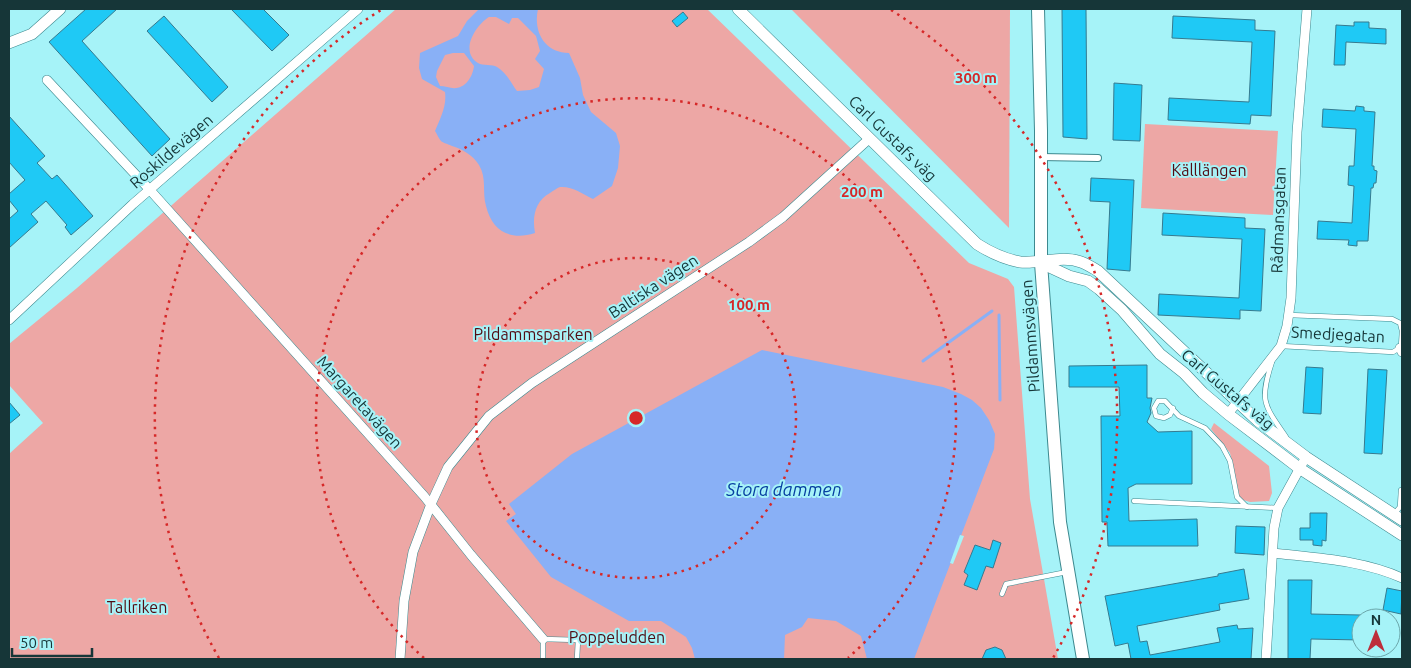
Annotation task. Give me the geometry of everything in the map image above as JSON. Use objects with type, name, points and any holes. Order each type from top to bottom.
[{"type":"main road","name":"Pildammsvägen","points":[[1038,9],[1041,262],[1060,522],[1083,659]]},
{"type":"street","points":[[9,43],[32,34],[60,9]]},
{"type":"street","name":"Roskildevägen","points":[[9,320],[150,190],[358,9]]},
{"type":"street","name":"Rådmansgatan","points":[[1228,414],[1281,346],[1285,338],[1289,315],[1297,132],[1306,9]]},
{"type":"street","name":"Carl Gustafs väg","points":[[741,10],[978,244],[998,257],[1020,262],[1068,259],[1081,262],[1098,272],[1236,402],[1306,457],[1398,517]]},
{"type":"street","name":"Margaretavägen","points":[[47,80],[150,190],[431,504],[471,555],[543,639]]},
{"type":"street","name":"Baltiska vägen","points":[[400,659],[404,601],[413,552],[431,504],[448,467],[489,416],[532,383],[749,242],[783,217],[870,138]]},
{"type":"street","points":[[1041,157],[1098,158]]},
{"type":"street","name":"Carl Gustafs väg","points":[[1041,262],[1068,276],[1088,282],[1099,289],[1122,310],[1160,354],[1184,373],[1203,393],[1228,414],[1299,468],[1402,535]]},
{"type":"street","points":[[1266,659],[1274,528],[1278,508],[1306,457]]},
{"type":"street","points":[[1272,553],[1378,568],[1402,578]]},
{"type":"lane","points":[[1289,315],[1392,319],[1400,323],[1402,330],[1398,351]]},
{"type":"lane","name":"Smedjegatan","points":[[1281,346],[1398,351]]},
{"type":"lane","points":[[1274,353],[1265,383],[1264,394],[1271,417],[1292,447]]},
{"type":"lane","points":[[1173,408],[1170,415],[1164,418],[1156,416],[1154,408],[1158,401],[1165,401],[1173,408],[1179,416],[1205,428],[1222,446],[1230,460],[1237,498],[1247,506]]},
{"type":"lane","points":[[1398,517],[1401,490]]},
{"type":"lane","points":[[1134,501],[1278,508]]},
{"type":"lane","points":[[1002,594],[1006,584],[1068,571]]},
{"type":"lane","points":[[542,659],[543,639],[578,640],[578,659]]},
{"type":"green space","name":"Pildammsparken","points":[[396,9],[707,9],[969,263],[1008,279],[1014,287],[1030,499],[1058,659],[9,659],[9,454],[43,423],[9,385],[9,344],[77,288]]},
{"type":"green space","points":[[791,9],[1010,9],[1009,228]]},
{"type":"green space","name":"Källlängen","points":[[1145,124],[1278,131],[1273,215],[1141,208]]},
{"type":"green space","points":[[1214,423],[1269,466],[1272,493],[1269,501],[1250,502],[1240,499],[1230,453],[1211,429]]},
{"type":"water","points":[[479,9],[538,9],[537,25],[542,39],[553,49],[569,53],[580,78],[583,95],[591,112],[616,133],[620,146],[618,168],[612,186],[593,199],[569,188],[560,187],[556,189],[545,196],[538,205],[534,215],[535,233],[518,236],[510,235],[498,228],[489,215],[486,206],[484,180],[479,165],[467,153],[442,142],[435,131],[444,107],[445,92],[422,79],[419,68],[420,53],[458,36],[467,21]],"holes":[[[489,17],[496,17],[509,24],[512,18],[518,18],[536,36],[540,51],[535,59],[544,69],[539,87],[517,91],[500,69],[495,66],[480,64],[472,58],[470,52],[472,38],[479,26]],[[464,53],[474,66],[472,73],[469,80],[460,87],[440,86],[436,77],[437,71],[445,55]]]},
{"type":"water","name":"Stora dammen","points":[[762,350],[943,387],[972,400],[981,408],[989,420],[995,434],[994,449],[914,659],[867,659],[861,636],[836,621],[808,618],[802,627],[785,635],[784,659],[695,659],[686,637],[661,621],[629,621],[551,577],[506,521],[516,514],[509,504],[572,454]]},
{"type":"pier","points":[[960,535],[964,536],[953,564],[950,563]]},
{"type":"building","points":[[86,9],[117,9],[82,41],[170,139],[152,156],[49,42]]},
{"type":"building","points":[[231,9],[263,9],[289,35],[272,51]]},
{"type":"building","points":[[1062,9],[1086,9],[1087,139],[1063,137]]},
{"type":"building","points":[[683,12],[688,18],[677,27],[672,21]]},
{"type":"building","points":[[164,16],[228,87],[212,102],[147,31]]},
{"type":"building","points":[[1173,16],[1255,20],[1255,30],[1275,31],[1271,116],[1251,115],[1250,124],[1168,120],[1169,98],[1249,102],[1252,42],[1172,38]]},
{"type":"building","points":[[1354,22],[1369,22],[1369,28],[1386,29],[1386,44],[1346,42],[1345,65],[1334,65],[1336,25],[1354,26]]},
{"type":"building","points":[[1114,83],[1142,85],[1140,141],[1113,140]]},
{"type":"building","points":[[1356,106],[1364,107],[1364,111],[1375,112],[1372,166],[1377,171],[1376,183],[1371,188],[1368,241],[1357,241],[1357,246],[1348,245],[1349,240],[1317,239],[1318,221],[1352,223],[1354,186],[1348,185],[1349,166],[1354,166],[1356,129],[1322,127],[1323,109],[1355,111]]},
{"type":"building","points":[[9,116],[45,156],[37,163],[52,179],[57,175],[93,216],[71,235],[65,227],[67,225],[46,201],[31,214],[38,222],[9,248],[9,219],[18,211],[9,200],[9,194],[25,180],[9,162]]},
{"type":"building","points":[[1091,178],[1134,180],[1130,271],[1107,269],[1110,202],[1090,201]]},
{"type":"building","points":[[1163,213],[1245,218],[1245,228],[1265,229],[1261,311],[1240,310],[1240,319],[1158,315],[1159,294],[1239,298],[1242,239],[1162,235]]},
{"type":"building","points":[[1147,365],[1147,398],[1152,398],[1151,413],[1147,422],[1158,432],[1192,431],[1192,484],[1136,484],[1128,488],[1129,521],[1197,519],[1198,546],[1108,546],[1107,522],[1102,522],[1101,416],[1120,416],[1119,387],[1069,387],[1069,366]]},
{"type":"building","points":[[1306,367],[1323,368],[1321,414],[1303,413]]},
{"type":"building","points":[[1368,369],[1387,370],[1382,454],[1364,453]]},
{"type":"building","points":[[9,402],[20,415],[9,424]]},
{"type":"building","points":[[1310,513],[1327,513],[1326,541],[1322,540],[1322,546],[1313,545],[1313,540],[1300,540],[1300,528],[1310,528]]},
{"type":"building","points":[[1236,526],[1265,527],[1264,555],[1235,553]]},
{"type":"building","points":[[993,540],[1001,543],[993,568],[986,566],[977,590],[964,585],[968,575],[964,572],[975,545],[990,550]]},
{"type":"building","points":[[1244,569],[1249,599],[1219,604],[1220,610],[1137,626],[1140,642],[1147,641],[1150,655],[1220,642],[1217,628],[1237,625],[1238,629],[1253,628],[1251,659],[1131,659],[1128,643],[1115,646],[1105,596],[1218,576],[1218,574]]},
{"type":"building","points":[[1288,580],[1312,580],[1311,614],[1351,615],[1351,640],[1311,639],[1310,659],[1288,659]]},
{"type":"building","points":[[1387,588],[1402,591],[1401,614],[1401,608],[1383,608]]},
{"type":"building","points":[[995,647],[1002,650],[1006,659],[982,659],[986,650]]},
{"type":"waterway","points":[[923,361],[992,311]]},
{"type":"waterway","points":[[999,315],[1000,400]]},
{"type":"park label","name":"Tallriken","points":[[137,607]]},
{"type":"park label","name":"Poppeludden","points":[[617,637]]}]
